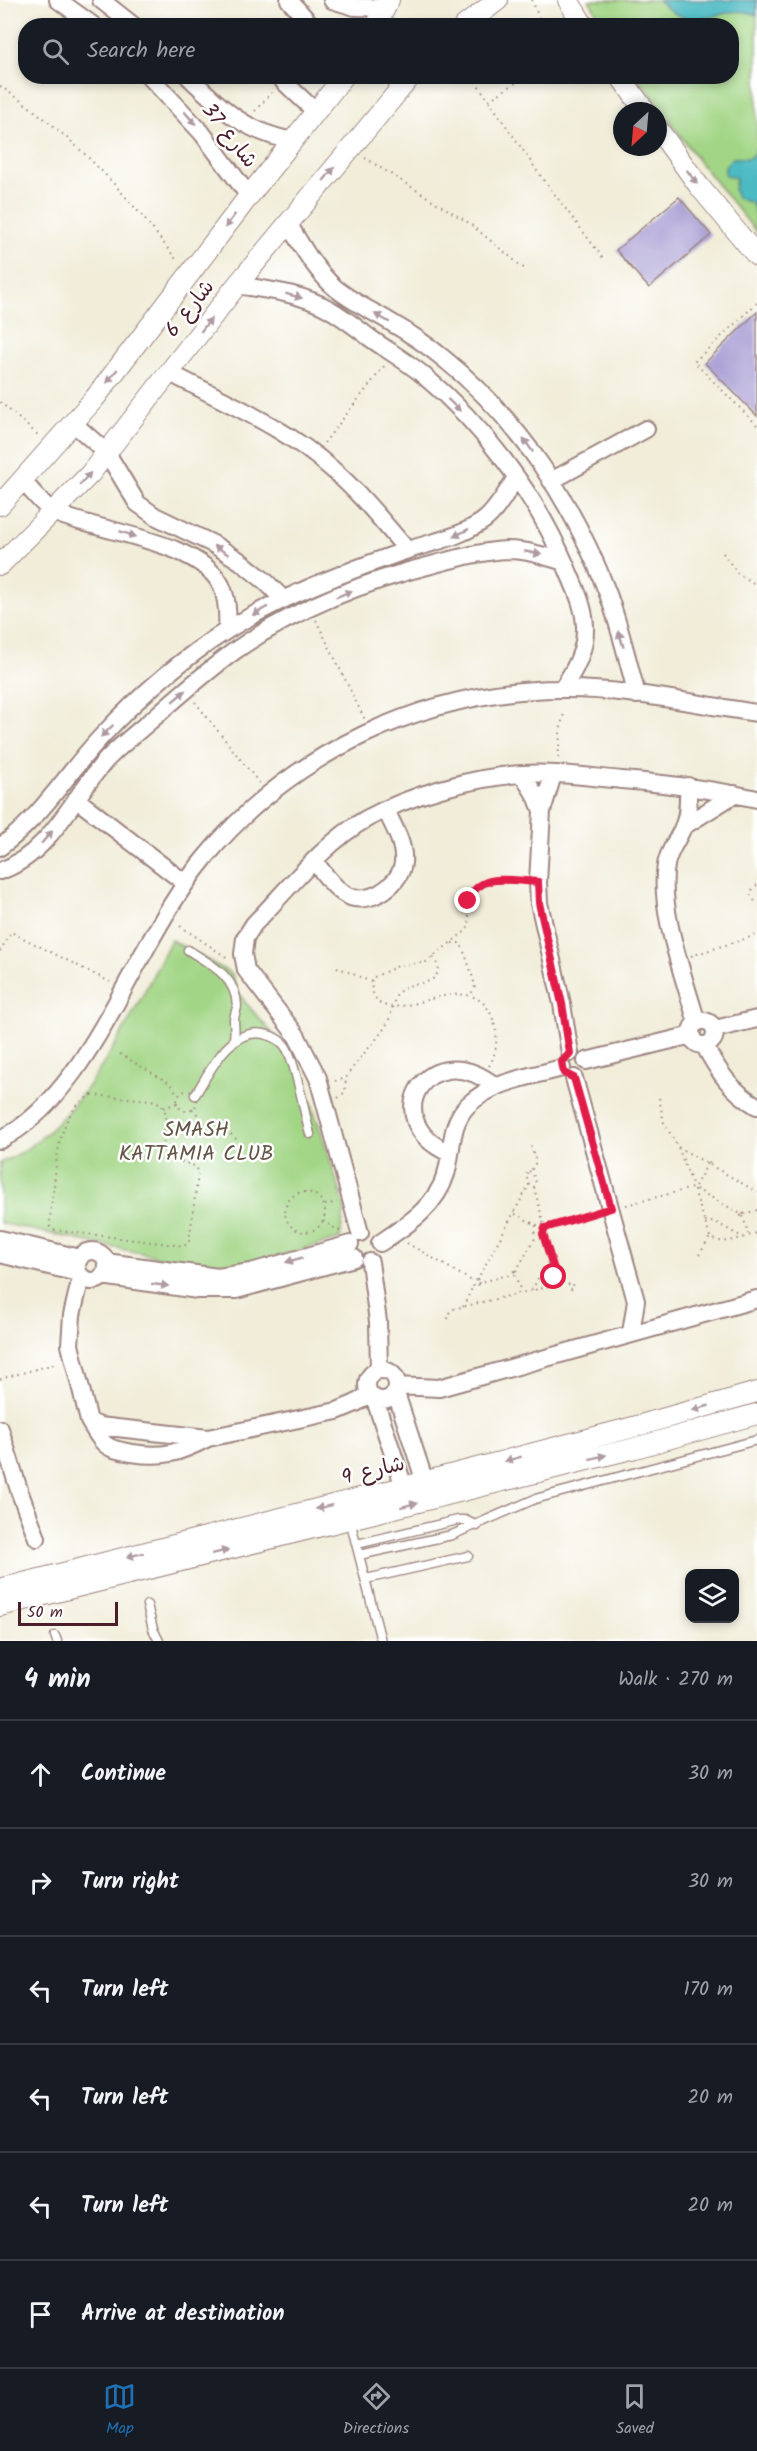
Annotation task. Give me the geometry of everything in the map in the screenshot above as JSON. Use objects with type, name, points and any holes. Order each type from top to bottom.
[{"type":"street","points":[[58,0],[83,18]]},
{"type":"street","points":[[101,0],[124,7]]},
{"type":"street","points":[[289,0],[305,18]]},
{"type":"street","points":[[332,0],[355,8],[387,4]]},
{"type":"street","points":[[474,18],[498,0]]},
{"type":"street","points":[[568,0],[579,18]]},
{"type":"street","points":[[380,18],[387,4]]},
{"type":"street","name":"شارع 37","points":[[156,84],[202,133],[249,196]]},
{"type":"street","name":"شارع 37","points":[[196,84],[226,112],[243,124],[293,141]]},
{"type":"street","points":[[286,84],[316,112]]},
{"type":"street","name":"شارع 6","points":[[0,505],[73,423],[338,84]]},
{"type":"street","name":"شارع 6","points":[[0,565],[107,453],[237,285],[404,84]]},
{"type":"street","points":[[626,84],[639,102]]},
{"type":"street","points":[[667,142],[699,186],[757,256]]},
{"type":"street","points":[[288,223],[318,269],[334,287],[426,346],[485,393],[523,439],[551,481],[585,541],[608,596],[637,695]]},
{"type":"street","points":[[237,285],[302,297],[328,309],[422,374],[463,413],[501,456],[533,503],[564,562],[583,606],[585,628],[578,660],[562,689]]},
{"type":"street","points":[[170,373],[275,429],[315,455],[360,495],[406,550]]},
{"type":"street","points":[[73,423],[107,453],[137,503],[155,516],[213,544],[240,561],[265,581],[283,600]]},
{"type":"street","points":[[551,481],[646,429]]},
{"type":"street","points":[[0,847],[39,812],[101,737],[175,669],[227,630],[309,587],[406,550],[458,536],[485,519],[516,478]]},
{"type":"street","points":[[23,481],[53,512],[165,547],[192,559],[213,573],[221,584],[228,613],[227,630]]},
{"type":"street","points":[[0,871],[13,867],[41,844],[108,759],[186,690],[237,650],[310,609],[381,579],[472,555],[515,551],[532,552],[564,562]]},
{"type":"street","points":[[0,1140],[11,1135],[35,1115],[72,1074],[103,1029],[185,883],[224,836],[268,796],[300,771],[334,749],[371,731],[446,704],[487,696],[562,689],[637,695],[757,713]]},
{"type":"street","points":[[522,774],[542,811]]},
{"type":"street","points":[[379,1370],[378,1322],[357,1247],[318,1078],[296,1035],[246,970],[243,954],[245,938],[254,924],[329,846],[347,832],[366,819],[437,790],[479,780],[522,774],[688,786],[757,799]]},
{"type":"street","points":[[554,775],[542,811],[539,903],[562,1004],[569,1067],[636,1301],[631,1333]]},
{"type":"street","points":[[688,786],[688,810],[684,826],[666,864],[668,920],[698,1034],[718,1071],[733,1089],[757,1106]]},
{"type":"street","points":[[684,826],[735,794]]},
{"type":"street","points":[[76,799],[185,883]]},
{"type":"street","points":[[315,862],[343,894],[359,899],[373,897],[389,886],[400,874],[403,861],[401,845],[386,810]]},
{"type":"street","points":[[0,1239],[80,1269],[91,1281],[104,1269],[218,1277],[251,1272],[357,1247],[379,1255],[387,1239],[410,1223],[438,1192],[446,1173],[457,1120],[467,1106],[495,1086],[569,1067],[585,1073],[586,1061],[698,1034],[713,1040],[715,1029],[757,1019]]},
{"type":"street","points":[[449,1153],[430,1142],[417,1128],[413,1116],[414,1100],[422,1084],[435,1071],[453,1069],[469,1070],[481,1075],[495,1086]]},
{"type":"street","points":[[104,1269],[99,1254],[94,1252],[84,1254],[70,1330],[73,1358],[89,1421],[98,1437],[107,1446],[146,1455],[163,1456],[182,1451],[208,1438],[337,1411],[372,1396],[383,1401],[390,1398],[397,1390],[439,1388],[660,1324],[757,1299]]},
{"type":"street","points":[[0,1254],[80,1269]]},
{"type":"street","points":[[636,1301],[660,1324]]},
{"type":"street","points":[[404,1487],[366,1382],[374,1372],[379,1370],[392,1374],[425,1482]]},
{"type":"street","name":"شارع 9","points":[[0,1589],[425,1482],[757,1392]]},
{"type":"street","name":"شارع 9","points":[[0,1606],[635,1448],[757,1414]]},
{"type":"street","points":[[630,1428],[635,1448]]},
{"type":"street","points":[[0,1429],[37,1538]]},
{"type":"lane","points":[[188,950],[220,970],[231,983],[237,1004],[234,1021],[236,1032],[233,1043]]},
{"type":"lane","points":[[195,1095],[222,1052],[233,1043],[258,1033],[274,1036],[286,1047],[292,1062],[310,1134]]},
{"type":"lane","points":[[292,1062],[307,1054]]},
{"type":"lane","points":[[359,1555],[452,1535],[535,1499],[757,1440]]},
{"type":"lane","points":[[350,1519],[381,1641]]},
{"type":"lane","points":[[357,1544],[458,1520],[465,1520],[477,1526]]},
{"type":"lane","points":[[366,1579],[468,1556]]},
{"type":"lane","points":[[147,1605],[153,1629],[159,1641]]},
{"type":"path","points":[[532,0],[539,18]]},
{"type":"path","points":[[243,124],[280,84]]},
{"type":"path","points":[[478,84],[540,175],[603,258]]},
{"type":"path","points":[[489,100],[515,84]]},
{"type":"path","points":[[0,86],[38,112],[94,162],[145,216],[189,277]]},
{"type":"path","points":[[349,148],[415,187],[469,223],[525,269]]},
{"type":"path","points":[[757,303],[694,362],[757,425]]},
{"type":"path","points":[[315,455],[393,354]]},
{"type":"path","points":[[0,402],[52,447]]},
{"type":"path","points":[[723,553],[738,574],[757,585]]},
{"type":"path","points":[[310,609],[371,731]]},
{"type":"path","points":[[186,690],[268,796]]},
{"type":"path","points":[[554,775],[559,730],[564,714]]},
{"type":"path","points":[[481,1075],[491,1064],[496,1047],[496,1030],[488,1005],[469,995],[431,998],[394,1008],[380,1003],[375,997],[371,982],[374,977],[398,966],[426,962],[452,943],[469,925],[468,901],[472,891],[479,884],[489,880],[538,882]]},
{"type":"path","points":[[757,885],[753,888],[751,895],[757,905]]},
{"type":"path","points":[[180,926],[246,970]]},
{"type":"path","points":[[0,951],[12,932],[124,988]]},
{"type":"path","points":[[680,959],[757,935]]},
{"type":"path","points":[[452,943],[460,943],[465,949],[468,967],[475,983],[474,990],[469,995]]},
{"type":"path","points":[[318,1078],[334,1081],[346,1078],[356,1061],[386,1025],[394,1008],[394,999],[399,991],[407,986],[434,979],[439,967],[433,957]]},
{"type":"path","points":[[338,967],[371,982]]},
{"type":"path","points":[[120,1054],[171,1084],[178,1095]]},
{"type":"path","points":[[101,1095],[156,1101],[164,1108],[166,1153],[197,1168],[189,1242],[184,1246],[178,1246],[54,1230],[50,1227],[58,1145],[78,1105],[84,1099],[101,1095]]},
{"type":"path","points":[[659,1098],[664,1123],[672,1132],[710,1237],[723,1242],[757,1233]]},
{"type":"path","points":[[164,1108],[177,1103]]},
{"type":"path","points":[[192,1109],[204,1124],[227,1131],[241,1146]]},
{"type":"path","points":[[531,1146],[536,1162],[531,1172],[529,1171],[526,1175],[530,1185],[534,1187]]},
{"type":"path","points":[[678,1147],[757,1192]]},
{"type":"path","points":[[694,1188],[708,1164]]},
{"type":"path","points":[[531,1172],[536,1183],[534,1187],[545,1227],[543,1234],[556,1278],[570,1285]]},
{"type":"path","points":[[463,1307],[530,1185]]},
{"type":"path","points":[[514,1213],[536,1225],[542,1224],[545,1227],[694,1188],[742,1214],[757,1210]]},
{"type":"path","points":[[311,1193],[317,1196],[324,1206],[323,1221],[315,1230],[309,1232],[297,1230],[291,1227],[285,1217],[286,1205],[294,1195],[311,1193]]},
{"type":"path","points":[[742,1214],[748,1235]]},
{"type":"path","points":[[323,1221],[357,1247]]},
{"type":"path","points":[[705,1221],[717,1223],[741,1237]]},
{"type":"path","points":[[536,1225],[535,1232],[538,1234]]},
{"type":"path","points":[[387,1239],[472,1281],[478,1281],[514,1274],[538,1234]]},
{"type":"path","points":[[538,1234],[543,1234]]},
{"type":"path","points":[[699,1255],[710,1237]]},
{"type":"path","points":[[531,1291],[544,1266],[551,1260]]},
{"type":"path","points":[[514,1274],[521,1293]]},
{"type":"path","points":[[448,1319],[453,1309],[547,1287],[556,1278]]},
{"type":"path","points":[[472,1281],[473,1286]]},
{"type":"path","points":[[0,1379],[73,1358]]},
{"type":"green space","points":[[589,0],[757,0],[757,233],[701,164],[667,117],[667,102],[656,102],[643,84],[739,84],[739,18],[600,18]]},
{"type":"green space","name":"SMASH KATTAMIA CLUB","points":[[171,940],[232,974],[237,990],[245,1002],[280,1042],[304,1080],[345,1206],[340,1239],[224,1271],[0,1223],[0,1163],[29,1147],[55,1125],[80,1098],[122,1034]]},
{"type":"water","points":[[658,0],[757,0],[757,15],[731,12],[709,18],[686,18],[673,12]]},
{"type":"water","points":[[757,146],[757,226],[753,205],[737,198],[734,191],[736,178],[725,175],[725,170],[726,165],[733,158],[751,157]]},
{"type":"building","points":[[679,197],[711,235],[649,288],[616,250]]},
{"type":"building","points":[[757,312],[757,416],[705,363]]},
{"type":"route","points":[[468,901],[472,891],[479,884],[489,880],[538,882],[539,903],[562,1004],[570,1053],[562,1062],[562,1068],[564,1073],[574,1078],[611,1208],[545,1228],[543,1234],[556,1276],[554,1277]]}]
